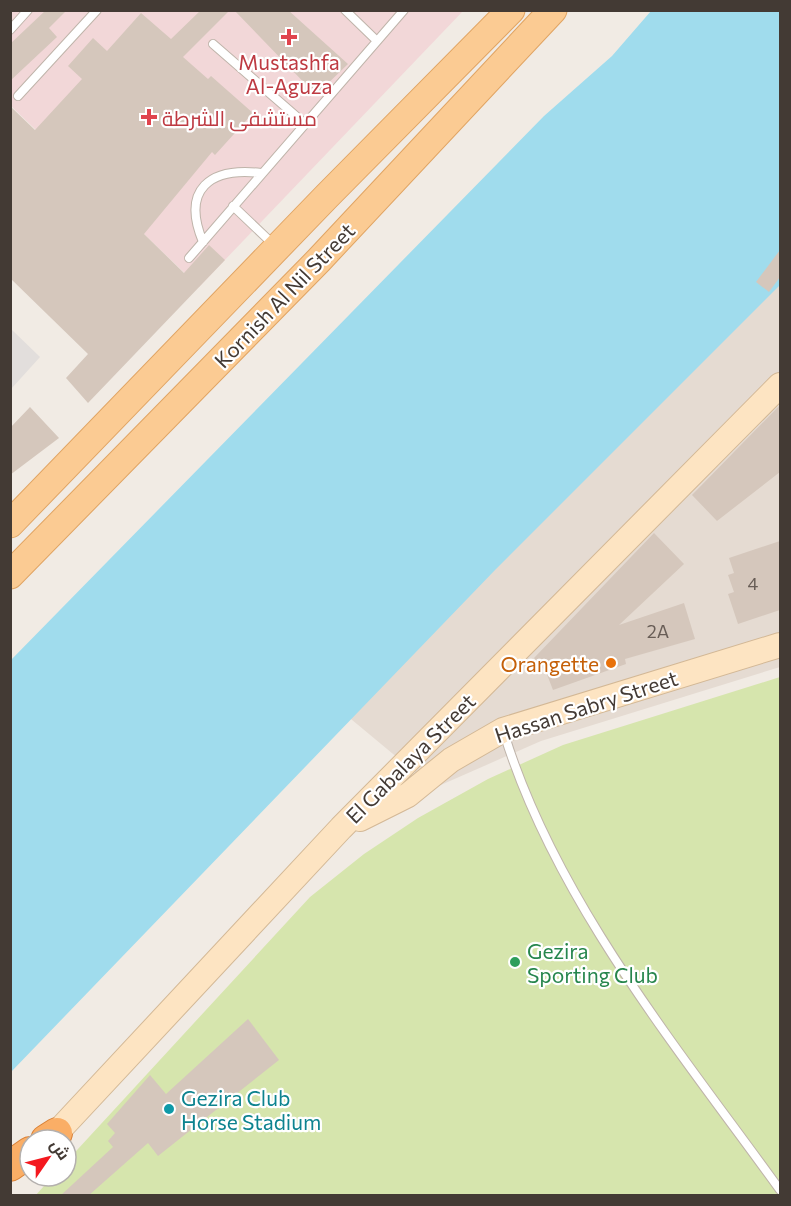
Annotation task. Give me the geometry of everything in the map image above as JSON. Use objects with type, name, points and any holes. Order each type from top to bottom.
[{"type":"main road","name":"Kornish Al Nil Street","points":[[10,524],[327,196],[512,10]]},
{"type":"main road","name":"Kornish Al Nil Street","points":[[10,575],[319,260],[553,10]]},
{"type":"main road","points":[[327,196],[344,209],[365,212]]},
{"type":"main road","points":[[302,223],[314,240],[319,260]]},
{"type":"street","name":"El Gabalaya Street","points":[[60,1128],[341,828],[780,385]]},
{"type":"street","name":"Hassan Sabry Street","points":[[341,828],[408,795],[451,760],[503,730],[780,645]]},
{"type":"lane","points":[[10,30],[28,10]]},
{"type":"lane","points":[[18,96],[97,10]]},
{"type":"lane","points":[[345,10],[377,41]]},
{"type":"lane","points":[[189,258],[404,10]]},
{"type":"lane","points":[[213,44],[304,123]]},
{"type":"lane","points":[[202,242],[194,220],[197,199],[202,190],[209,182],[228,172],[261,173]]},
{"type":"lane","points":[[232,206],[277,249]]},
{"type":"lane","points":[[503,730],[551,849],[586,911],[684,1057],[780,1190]]},
{"type":"shaded area","points":[[10,11],[463,11],[199,287],[11,106]]},
{"type":"shaded area","points":[[780,78],[780,667],[541,741],[434,788],[251,636]]},
{"type":"shaded area","points":[[11,329],[40,357],[10,389]]},
{"type":"green space","name":"Gezira Sporting Club","points":[[780,677],[780,1195],[35,1196],[42,1188],[78,1188],[78,1149],[310,897],[364,854],[418,818],[488,779],[563,745]]},
{"type":"water","points":[[651,11],[780,11],[780,285],[496,569],[11,1072],[11,660],[544,116],[612,56]]},
{"type":"building","points":[[46,10],[67,10],[49,28],[57,37],[10,81],[10,44]]},
{"type":"building","points":[[201,10],[230,10],[183,57],[208,79],[211,76],[253,113],[215,155],[212,152],[144,234],[184,273],[209,245],[225,260],[88,403],[66,378],[88,354],[10,278],[10,106],[35,130],[82,79],[68,66],[93,38],[107,51],[141,13],[171,39]]},
{"type":"building","name":"Mustashfa Al-Aguza","points":[[234,10],[288,10],[348,64],[316,95]]},
{"type":"building","points":[[780,250],[780,277],[769,292],[756,282]]},
{"type":"building","points":[[780,405],[780,472],[717,521],[692,495]]},
{"type":"building","points":[[30,407],[59,438],[10,475],[10,428]]},
{"type":"building","points":[[654,533],[684,564],[619,625],[684,603],[695,639],[625,659],[626,664],[553,690],[546,672],[534,658]]},
{"type":"building","points":[[780,541],[780,610],[738,624],[728,594],[734,592],[728,575],[734,573],[729,558]]},
{"type":"building","name":"Gezira Club Horse Stadium","points":[[248,1019],[279,1060],[158,1156],[148,1143],[88,1196],[60,1196],[69,1188],[78,1188],[78,1179],[113,1147],[108,1141],[115,1133],[107,1124],[150,1075],[166,1094]]},
{"type":"place","name":"Mustashfa Al-Aguza","points":[[289,37]]},
{"type":"place","name":"مستشفى الشرطة","points":[[149,117]]},
{"type":"place","name":"Orangette","points":[[611,663]]},
{"type":"place","name":"Gezira Sporting Club","points":[[515,962]]},
{"type":"place","name":"Gezira Club Horse Stadium","points":[[169,1109]]}]
